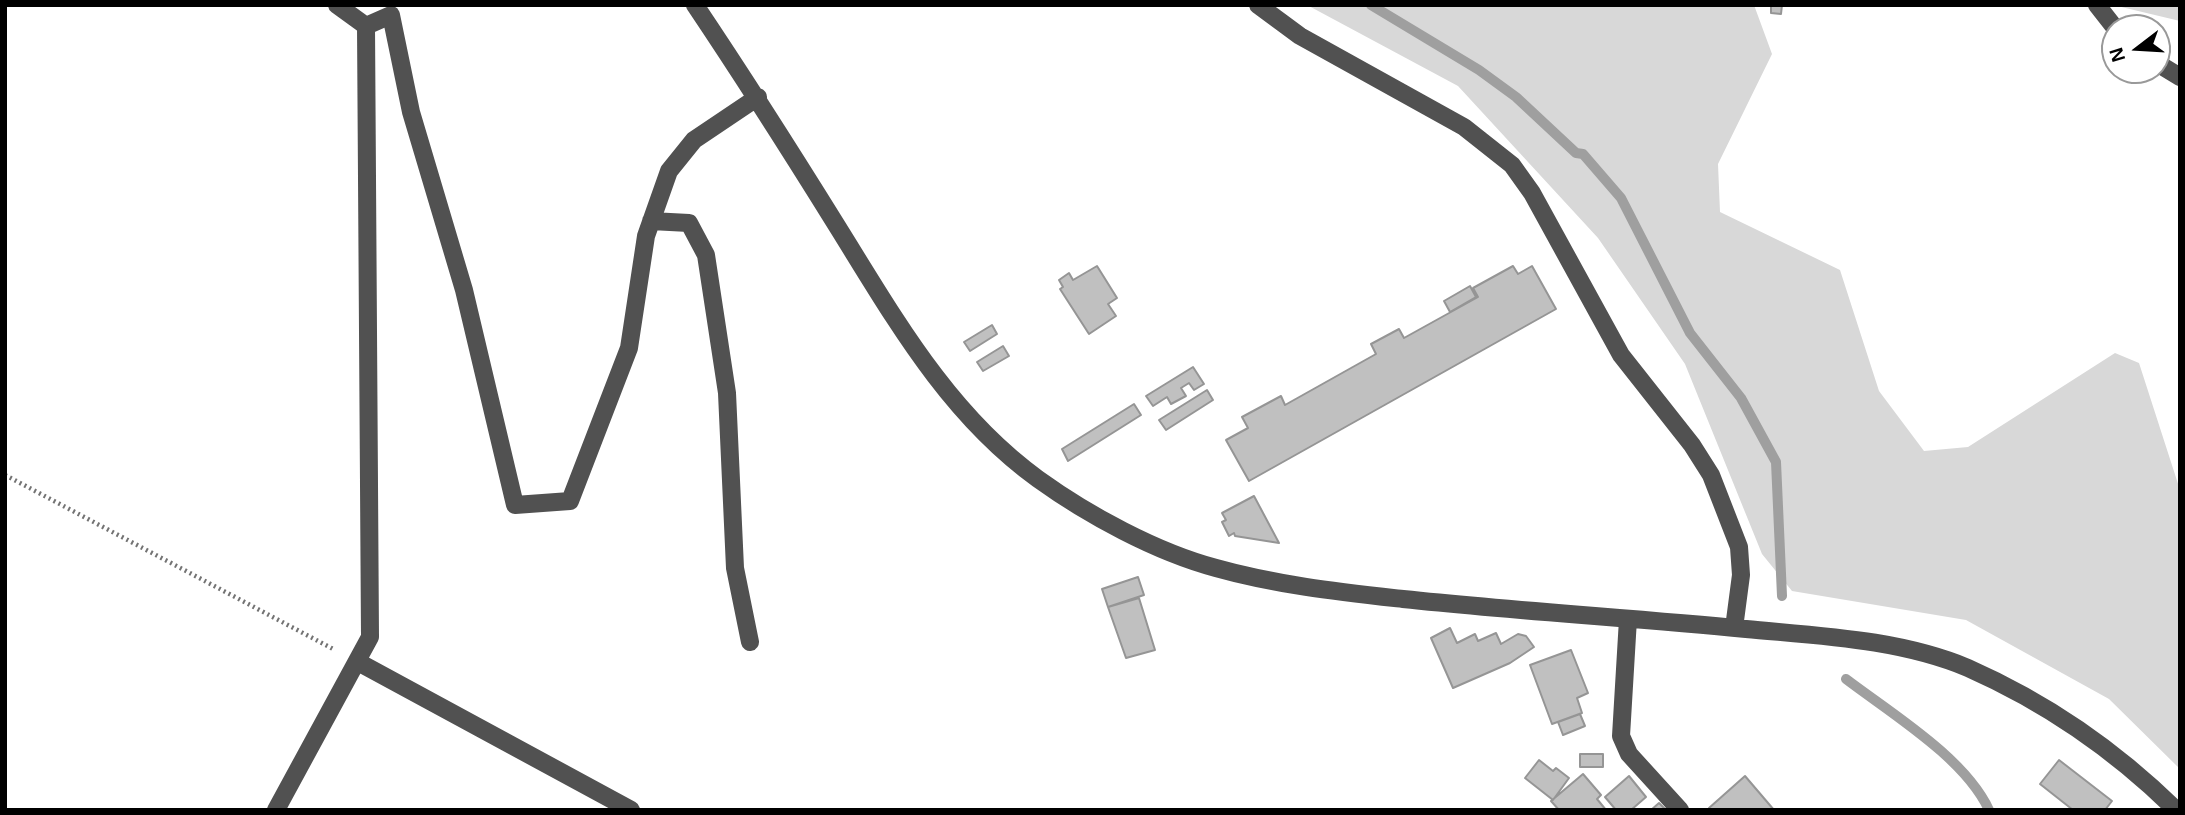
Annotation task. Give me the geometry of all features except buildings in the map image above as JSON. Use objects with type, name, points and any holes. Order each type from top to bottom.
[{"type":"street","points":[[337,5],[366,26]]},
{"type":"street","points":[[695,5],[758,97],[929,371],[966,417],[1006,453],[1038,479],[1088,511],[1142,540],[1212,567],[1265,580],[1457,605],[1734,628],[1902,648],[1965,667],[2037,704],[2119,758],[2176,810]]},
{"type":"street","points":[[1258,5],[1300,36],[1464,127],[1511,165],[1532,193],[1621,355],[1692,445],[1710,475],[1739,547],[1741,575],[1734,628]]},
{"type":"street","points":[[366,26],[391,15],[411,112],[464,290],[516,505],[570,501],[629,348],[646,236],[669,171],[694,140],[758,97]]},
{"type":"street","points":[[276,810],[370,637],[366,26]]},
{"type":"street","points":[[651,221],[689,223],[706,255],[727,393],[735,568],[750,642]]},
{"type":"street","points":[[1628,619],[1621,736],[1629,754],[1680,810]]},
{"type":"street","points":[[358,662],[631,810]]},
{"type":"path","points":[[5,475],[358,662]]},
{"type":"shaded area","points":[[1307,5],[1754,5],[1772,54],[1718,164],[1720,212],[1840,270],[1879,391],[1924,451],[1968,447],[2115,353],[2139,363],[2180,490],[2180,769],[2109,699],[1966,620],[1792,591],[1762,554],[1685,364],[1598,238],[1458,86]]},
{"type":"shaded area","points":[[2113,5],[2180,5],[2180,21],[2171,19],[2171,14],[2151,14]]},
{"type":"waterway","points":[[1371,5],[1479,70],[1516,97],[1576,153],[1583,154],[1621,198],[1690,333],[1741,398],[1776,462],[1782,596]]},
{"type":"waterway","points":[[1846,679],[1945,755],[1978,791],[1989,810]]}]
